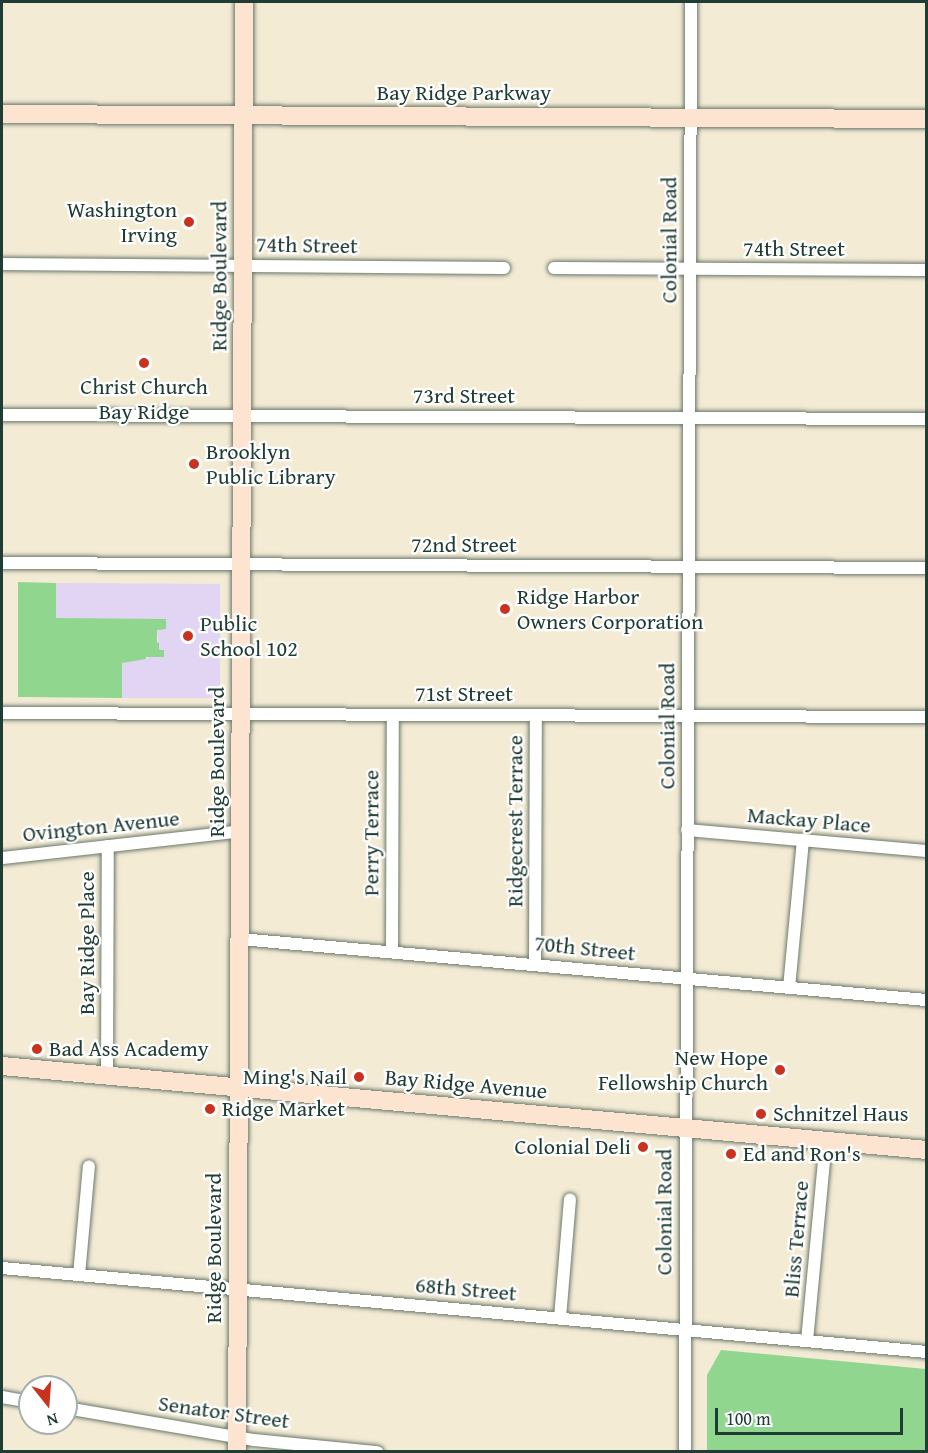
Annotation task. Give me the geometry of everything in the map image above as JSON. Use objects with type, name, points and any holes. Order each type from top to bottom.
[{"type":"street","name":"Ridge Boulevard","points":[[237,1444],[244,2]]},
{"type":"street","name":"Colonial Road","points":[[685,1452],[692,2]]},
{"type":"street","name":"Bay Ridge Parkway","points":[[2,114],[927,119]]},
{"type":"street","name":"74th Street","points":[[2,264],[504,268]]},
{"type":"street","name":"74th Street","points":[[554,268],[927,270]]},
{"type":"street","name":"73rd Street","points":[[2,415],[927,419]]},
{"type":"street","name":"72nd Street","points":[[2,563],[927,568]]},
{"type":"street","name":"71st Street","points":[[2,713],[927,717]]},
{"type":"street","name":"Perry Terrace","points":[[392,952],[393,715]]},
{"type":"street","name":"Ridgecrest Terrace","points":[[535,964],[536,715]]},
{"type":"street","name":"Mackay Place","points":[[687,830],[927,851]]},
{"type":"street","name":"Ovington Avenue","points":[[2,858],[241,831]]},
{"type":"street","points":[[789,988],[802,840]]},
{"type":"street","name":"Bay Ridge Place","points":[[108,846],[108,1076]]},
{"type":"street","name":"70th Street","points":[[240,939],[927,1000]]},
{"type":"street","name":"Bay Ridge Avenue","points":[[2,1066],[927,1150]]},
{"type":"street","name":"Bliss Terrace","points":[[807,1341],[826,1141]]},
{"type":"street","points":[[79,1275],[89,1166]]},
{"type":"street","points":[[560,1318],[570,1199]]},
{"type":"street","name":"68th Street","points":[[2,1268],[927,1352]]},
{"type":"street","points":[[2,1397],[18,1400]]},
{"type":"street","name":"Senator Street","points":[[78,1411],[237,1444],[377,1452]]},
{"type":"shaded area","name":"Public School 102","points":[[56,583],[220,584],[220,698],[122,698],[122,662],[146,659],[159,650],[157,629],[166,629],[56,618]]},
{"type":"green space","points":[[18,582],[56,583],[56,618],[166,619],[166,629],[157,630],[159,650],[164,650],[164,657],[146,657],[146,659],[122,663],[122,698],[18,697]]},
{"type":"green space","points":[[721,1350],[926,1369],[926,1451],[707,1451],[707,1375]]},
{"type":"place","name":"Washington Irving","points":[[189,222]]},
{"type":"place","name":"Christ Church Bay Ridge","points":[[144,363]]},
{"type":"place","name":"Brooklyn Public Library","points":[[194,464]]},
{"type":"place","name":"Ridge Harbor Owners Corporation","points":[[505,609]]},
{"type":"place","name":"Public School 102","points":[[188,636]]},
{"type":"place","name":"Bad Ass Academy","points":[[37,1049]]},
{"type":"place","name":"New Hope Fellowship Church","points":[[780,1070]]},
{"type":"place","name":"Ming's Nail","points":[[359,1077]]},
{"type":"place","name":"Ridge Market","points":[[210,1109]]},
{"type":"place","name":"Schnitzel Haus","points":[[761,1114]]},
{"type":"place","name":"Colonial Deli","points":[[643,1147]]},
{"type":"place","name":"Ed and Ron's","points":[[731,1154]]}]
